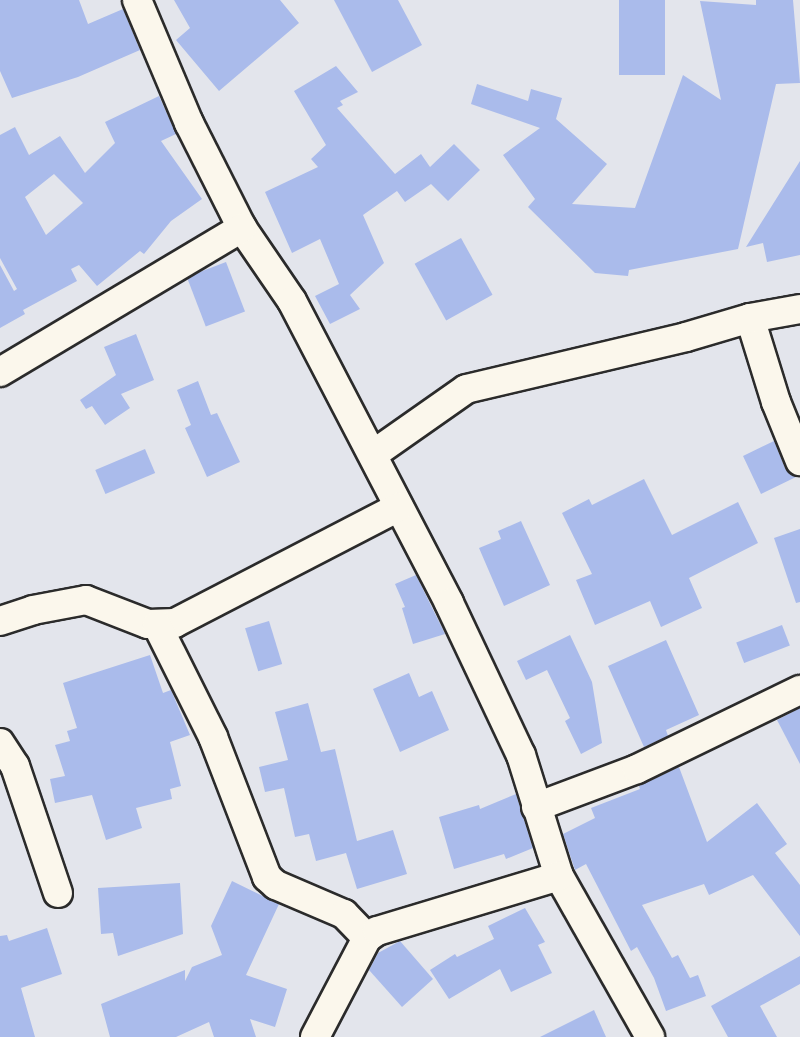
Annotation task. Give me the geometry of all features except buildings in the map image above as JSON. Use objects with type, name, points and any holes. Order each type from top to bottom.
[{"type":"street","points":[[136,0],[189,123],[242,228],[292,301],[375,453],[399,507],[515,741],[559,876],[650,1037]]},
{"type":"street","points":[[0,372],[242,228]]},
{"type":"street","points":[[375,453],[466,389],[686,337],[750,318],[800,309]]},
{"type":"street","points":[[750,318],[776,402],[800,461]]},
{"type":"street","points":[[0,621],[33,610],[86,600],[157,625],[175,623],[399,507]]},
{"type":"street","points":[[157,625],[213,737],[267,877],[276,885],[344,914],[367,938]]},
{"type":"street","points":[[536,807],[637,769],[800,690]]},
{"type":"street","points":[[0,743],[15,766],[58,893]]},
{"type":"street","points":[[315,1037],[367,938],[408,919],[559,876]]}]
